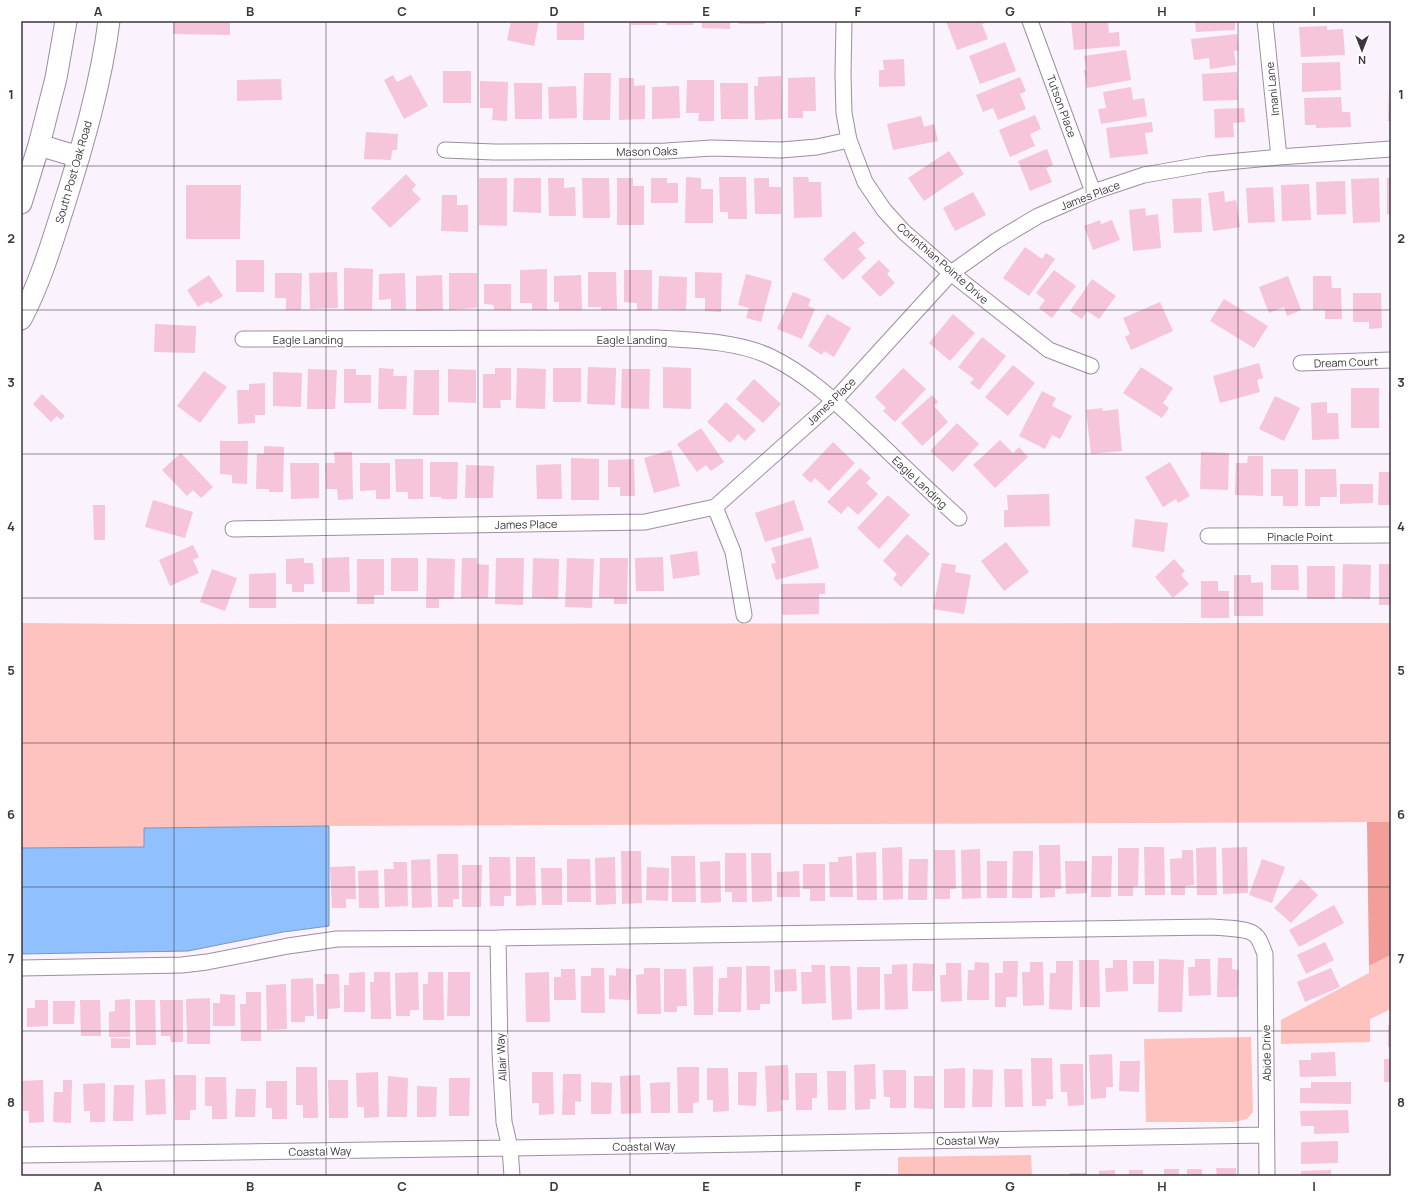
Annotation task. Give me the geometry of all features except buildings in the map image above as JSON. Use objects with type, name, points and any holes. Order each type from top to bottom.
[{"type":"main road","points":[[21,203],[39,145],[56,78],[66,21]]},
{"type":"main road","name":"South Post Oak Road","points":[[21,319],[33,296],[58,225],[79,157],[97,87],[109,21]]},
{"type":"main road","points":[[39,145],[79,157]]},
{"type":"street","name":"Corinthian Pointe Drive","points":[[844,21],[844,105],[849,140],[866,182],[884,210],[904,232],[951,273],[1048,350],[1091,366]]},
{"type":"street","name":"Tutson Place","points":[[1030,21],[1093,192]]},
{"type":"street","name":"Imani Lane","points":[[1265,21],[1279,157]]},
{"type":"street","name":"Mason Oaks","points":[[445,150],[494,152],[666,151],[712,148],[781,150],[817,147],[849,140]]},
{"type":"street","name":"James Place","points":[[233,529],[645,522],[715,507],[834,401],[951,273],[996,241],[1038,216],[1093,192],[1144,175],[1207,164],[1391,149]]},
{"type":"street","name":"Eagle Landing","points":[[242,339],[656,338],[707,340],[748,349],[770,357],[806,378],[834,401],[959,518]]},
{"type":"street","name":"Dream Court","points":[[1301,363],[1391,360]]},
{"type":"street","points":[[715,507],[733,552],[744,615]]},
{"type":"street","name":"Pinacle Point","points":[[1208,536],[1391,535]]},
{"type":"street","name":"Abide Drive","points":[[498,938],[1212,927],[1238,929],[1254,933],[1261,942],[1265,954],[1267,1176]]},
{"type":"street","points":[[21,968],[182,965],[207,962],[288,946],[337,939],[498,938]]},
{"type":"street","name":"Allair Way","points":[[498,938],[500,1052],[504,1122],[510,1148],[512,1176]]},
{"type":"street","name":"Coastal Way","points":[[21,1155],[1266,1135]]},
{"type":"shaded area","points":[[21,623],[1391,623],[1391,822],[144,828],[144,847],[21,848]]},
{"type":"shaded area","points":[[1367,822],[1391,822],[1391,955],[1369,966]]},
{"type":"shaded area","points":[[1391,955],[1391,1009],[1370,1019],[1370,1042],[1281,1044],[1281,1020],[1369,973],[1369,966]]},
{"type":"shaded area","points":[[1251,1037],[1253,1112],[1247,1119],[1234,1122],[1146,1122],[1144,1039]]},
{"type":"shaded area","points":[[1031,1155],[1032,1176],[898,1176],[898,1157]]},
{"type":"water","points":[[329,826],[329,926],[283,932],[188,951],[21,954],[21,848],[144,847],[144,828]]}]
